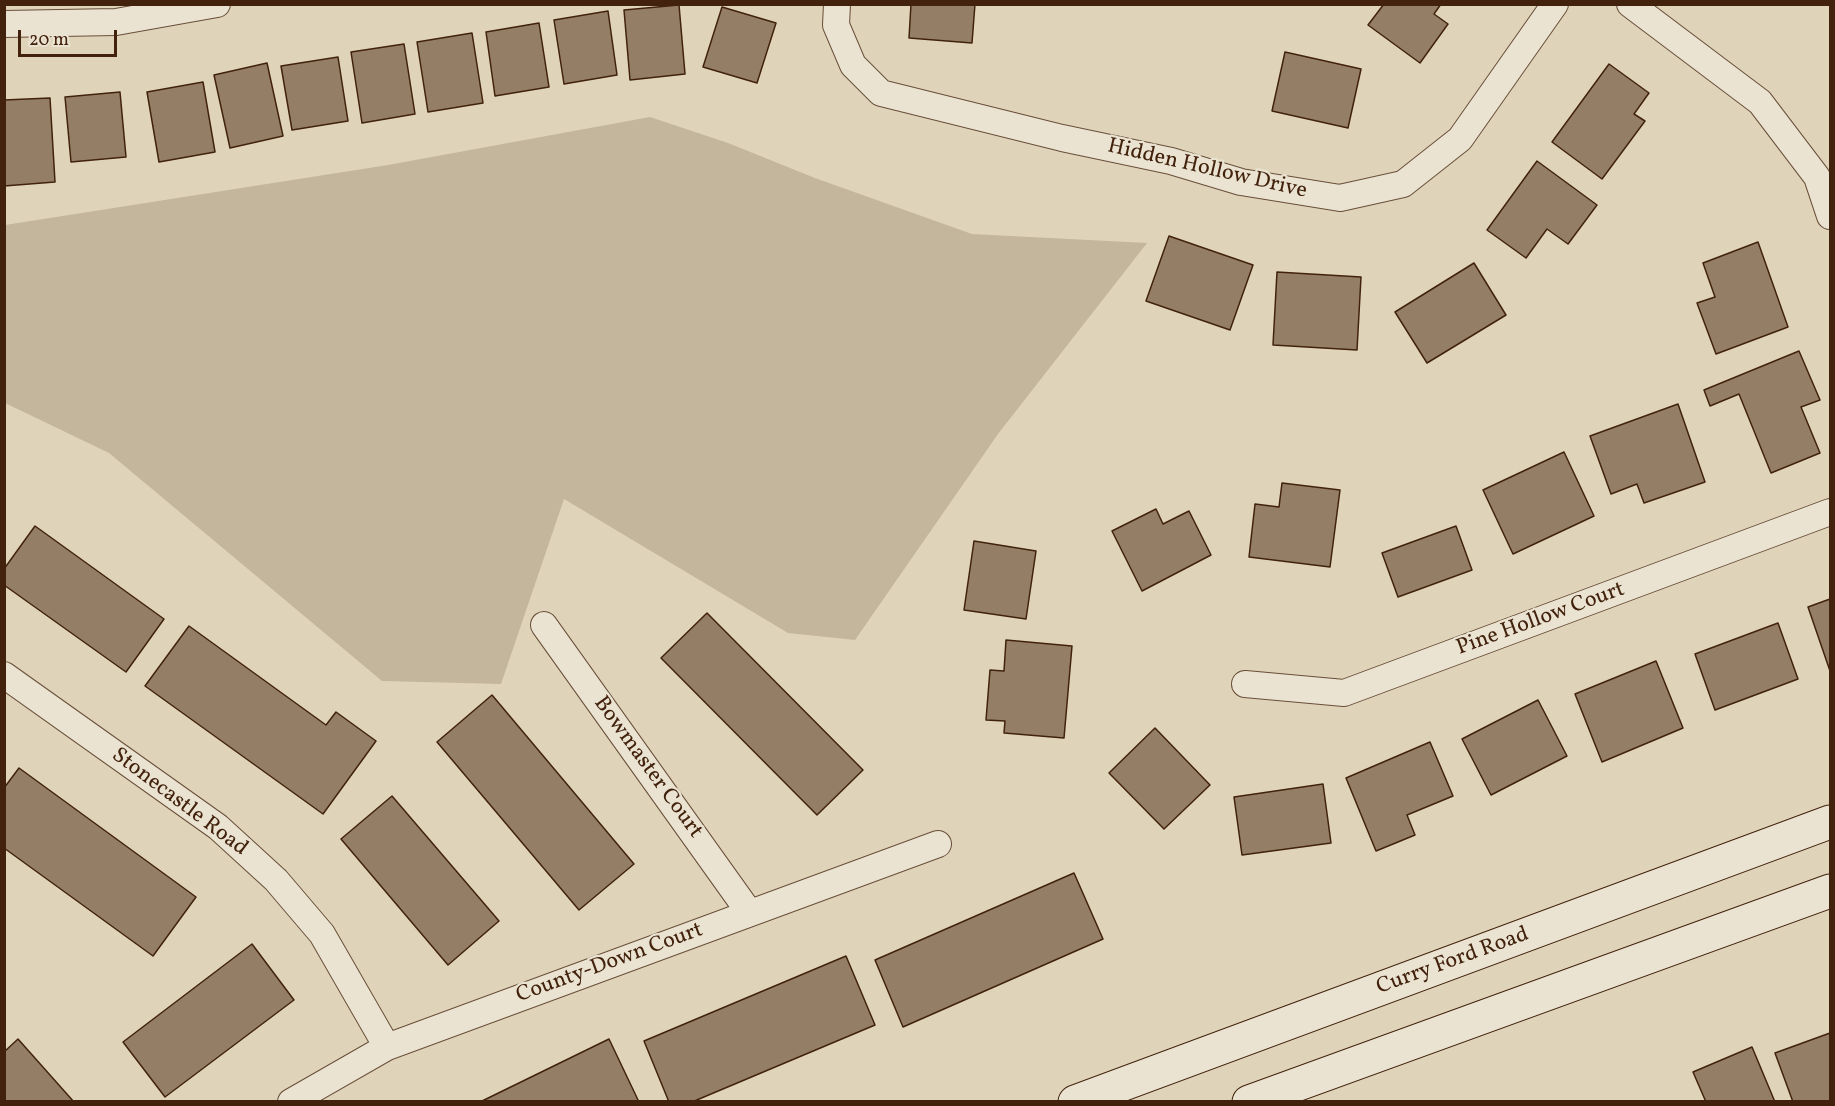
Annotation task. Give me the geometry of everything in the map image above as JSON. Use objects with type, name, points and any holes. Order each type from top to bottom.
[{"type":"street","points":[[4,24],[116,22],[217,4]]},
{"type":"street","name":"Hidden Hollow Drive","points":[[837,4],[836,26],[853,65],[881,93],[1062,138],[1171,161],[1241,182],[1340,198],[1403,184],[1460,139],[1555,4]]},
{"type":"street","points":[[1630,4],[1760,102],[1817,177],[1830,216]]},
{"type":"street","name":"Pine Hollow Court","points":[[1245,684],[1344,693],[1830,512]]},
{"type":"street","name":"Bowmaster Court","points":[[544,625],[749,912]]},
{"type":"street","name":"Stonecastle Road","points":[[4,675],[218,827],[276,880],[322,934],[387,1047]]},
{"type":"street","name":"Curry Ford Road","points":[[1075,1101],[1830,822]]},
{"type":"street","name":"County-Down Court","points":[[291,1101],[387,1047],[938,844]]},
{"type":"street","points":[[1249,1101],[1830,891]]},
{"type":"shaded area","points":[[650,117],[728,143],[815,178],[972,234],[1147,243],[998,434],[855,640],[788,633],[564,499],[501,684],[382,681],[109,453],[5,403],[5,225],[388,165]]},
{"type":"building","points":[[911,4],[975,4],[972,43],[909,38]]},
{"type":"building","points":[[1384,4],[1441,4],[1434,14],[1448,24],[1420,63],[1368,25]]},
{"type":"building","points":[[679,5],[685,74],[630,80],[624,10]]},
{"type":"building","points":[[722,7],[776,23],[757,83],[703,67]]},
{"type":"building","points":[[608,11],[617,75],[564,84],[554,20]]},
{"type":"building","points":[[539,23],[549,87],[495,96],[486,32]]},
{"type":"building","points":[[472,33],[483,103],[428,112],[417,42]]},
{"type":"building","points":[[404,44],[415,114],[362,123],[351,52]]},
{"type":"building","points":[[1285,52],[1361,69],[1348,128],[1272,111]]},
{"type":"building","points":[[338,57],[348,121],[292,130],[281,66]]},
{"type":"building","points":[[267,63],[283,136],[230,148],[214,75]]},
{"type":"building","points":[[1609,64],[1649,93],[1634,114],[1645,121],[1602,179],[1552,142]]},
{"type":"building","points":[[203,82],[215,152],[159,162],[147,92]]},
{"type":"building","points":[[120,92],[126,157],[71,162],[65,97]]},
{"type":"building","points":[[50,98],[55,182],[4,186],[4,100]]},
{"type":"building","points":[[1537,161],[1597,205],[1568,244],[1547,229],[1526,258],[1487,230]]},
{"type":"building","points":[[1169,236],[1253,265],[1230,330],[1146,301]]},
{"type":"building","points":[[1758,242],[1788,327],[1716,354],[1697,303],[1715,297],[1703,263]]},
{"type":"building","points":[[1474,263],[1506,315],[1427,363],[1395,312]]},
{"type":"building","points":[[1277,272],[1361,277],[1357,350],[1273,345]]},
{"type":"building","points":[[1799,351],[1820,400],[1801,407],[1820,453],[1771,473],[1739,394],[1710,406],[1704,390]]},
{"type":"building","points":[[1678,404],[1705,482],[1644,503],[1637,484],[1611,494],[1590,436]]},
{"type":"building","points":[[1564,452],[1594,516],[1513,554],[1483,490]]},
{"type":"building","points":[[1282,483],[1340,490],[1330,567],[1249,557],[1255,504],[1279,507]]},
{"type":"building","points":[[1156,509],[1163,524],[1189,511],[1211,555],[1142,591],[1112,531]]},
{"type":"building","points":[[35,526],[164,619],[126,672],[4,585],[4,569]]},
{"type":"building","points":[[1456,526],[1472,570],[1398,597],[1382,553]]},
{"type":"building","points":[[974,541],[1036,551],[1026,619],[964,610]]},
{"type":"building","points":[[1830,599],[1830,671],[1808,607]]},
{"type":"building","points":[[707,613],[863,770],[817,815],[661,658]]},
{"type":"building","points":[[1778,623],[1798,679],[1715,710],[1695,654]]},
{"type":"building","points":[[189,626],[326,725],[336,712],[376,741],[323,814],[145,686]]},
{"type":"building","points":[[1006,640],[1072,646],[1064,738],[1004,733],[1005,721],[986,720],[990,670],[1004,671]]},
{"type":"building","points":[[1656,661],[1683,728],[1602,762],[1575,694]]},
{"type":"building","points":[[492,695],[634,864],[579,910],[437,742]]},
{"type":"building","points":[[1538,700],[1567,756],[1491,795],[1462,739]]},
{"type":"building","points":[[1155,728],[1210,785],[1164,829],[1109,773]]},
{"type":"building","points":[[1430,742],[1453,796],[1407,815],[1415,835],[1376,851],[1346,778]]},
{"type":"building","points":[[19,768],[196,897],[153,956],[4,848],[4,788]]},
{"type":"building","points":[[1323,784],[1331,843],[1242,855],[1234,797]]},
{"type":"building","points":[[392,796],[499,921],[448,965],[341,839]]},
{"type":"building","points":[[1074,873],[1103,939],[903,1027],[875,960]]},
{"type":"building","points":[[252,944],[294,1000],[165,1097],[123,1042]]},
{"type":"building","points":[[846,956],[875,1025],[692,1102],[669,1102],[644,1041]]},
{"type":"building","points":[[1830,1033],[1830,1102],[1793,1102],[1775,1053]]},
{"type":"building","points":[[18,1039],[74,1102],[4,1102],[4,1052]]},
{"type":"building","points":[[609,1039],[639,1102],[480,1102]]},
{"type":"building","points":[[1752,1047],[1775,1102],[1706,1102],[1693,1072]]}]
